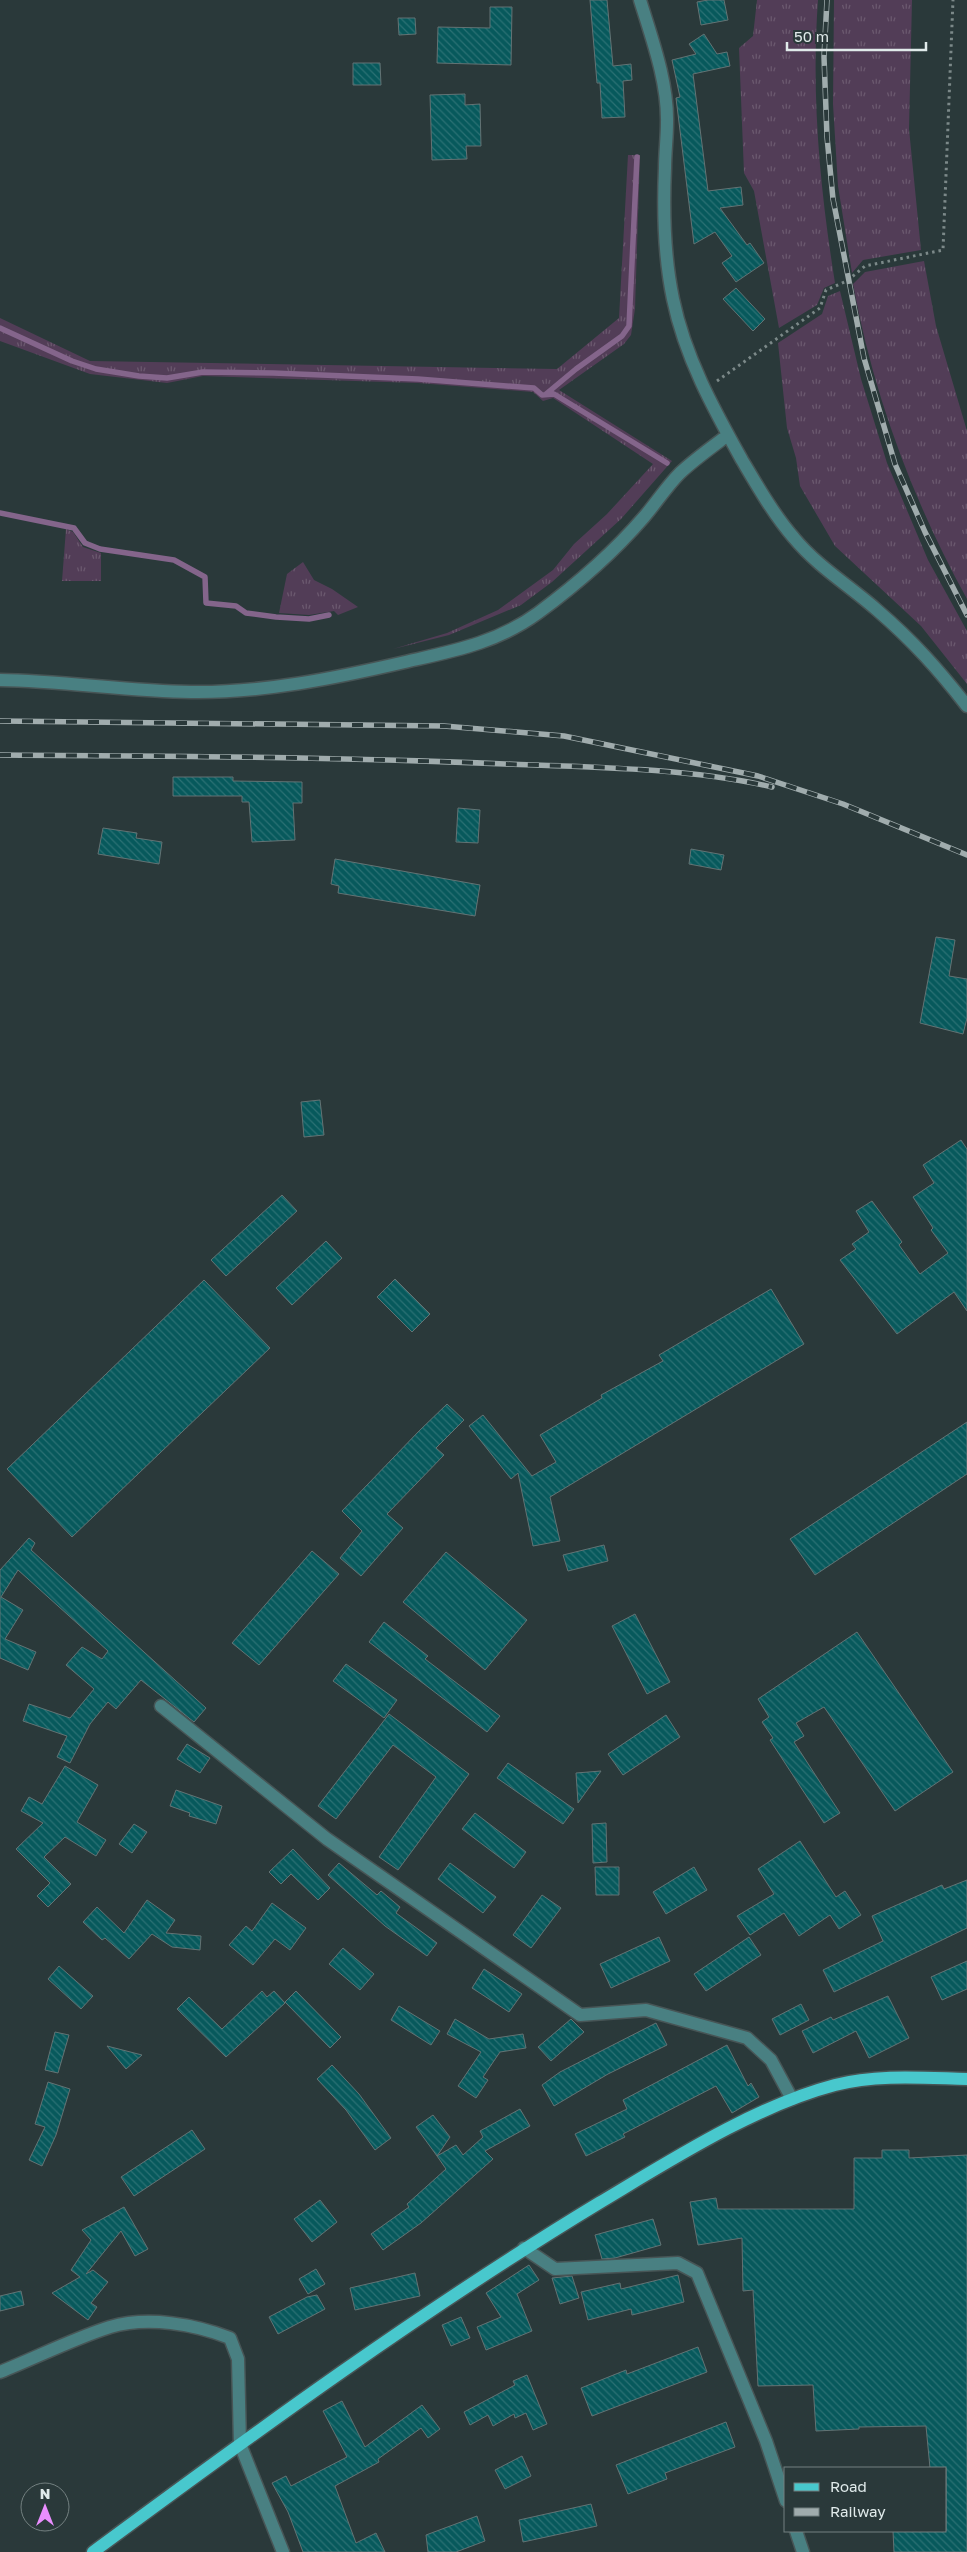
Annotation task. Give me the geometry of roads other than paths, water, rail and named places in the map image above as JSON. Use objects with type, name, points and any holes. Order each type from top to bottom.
[{"type":"main road","points":[[93,2552],[240,2444],[391,2337],[524,2248],[713,2136],[792,2099],[836,2085],[876,2078],[967,2079]]},
{"type":"street","points":[[640,0],[654,45],[664,91],[668,122],[664,213],[666,257],[673,299],[684,342],[704,390],[728,435],[771,507],[794,539],[825,569],[876,609],[924,653],[967,706]]},
{"type":"street","points":[[0,680],[55,681],[122,689],[193,692],[260,689],[374,669],[476,646],[509,631],[536,615],[569,589],[643,518],[679,474],[728,435]]},
{"type":"street","points":[[161,1706],[327,1839],[580,2015],[646,2010],[747,2038],[771,2060],[792,2099]]},
{"type":"street","points":[[524,2248],[555,2269],[678,2263],[696,2272],[766,2441],[784,2495]]},
{"type":"street","points":[[0,2372],[111,2327],[161,2322],[207,2329],[230,2338],[238,2359],[240,2444],[283,2552]]},
{"type":"street","points":[[796,2532],[803,2552]]},
{"type":"waterway","points":[[546,394],[576,369],[622,336],[629,326],[637,157]]},
{"type":"waterway","points":[[0,328],[72,361],[96,369],[139,376],[167,378],[203,372],[273,373],[418,379],[534,388],[542,395],[554,394],[667,463]]},
{"type":"waterway","points":[[0,513],[74,528],[85,543],[100,549],[174,560],[205,577],[206,603],[236,606],[246,613],[276,617],[309,619],[329,615]]},
{"type":"railway","points":[[827,0],[824,57],[827,137],[833,199],[864,358],[895,464],[925,532],[967,615]]},
{"type":"railway","points":[[0,721],[444,726],[564,736],[758,776],[843,804],[967,855]]},
{"type":"railway","points":[[0,755],[316,758],[605,768],[674,772],[772,787]]}]
